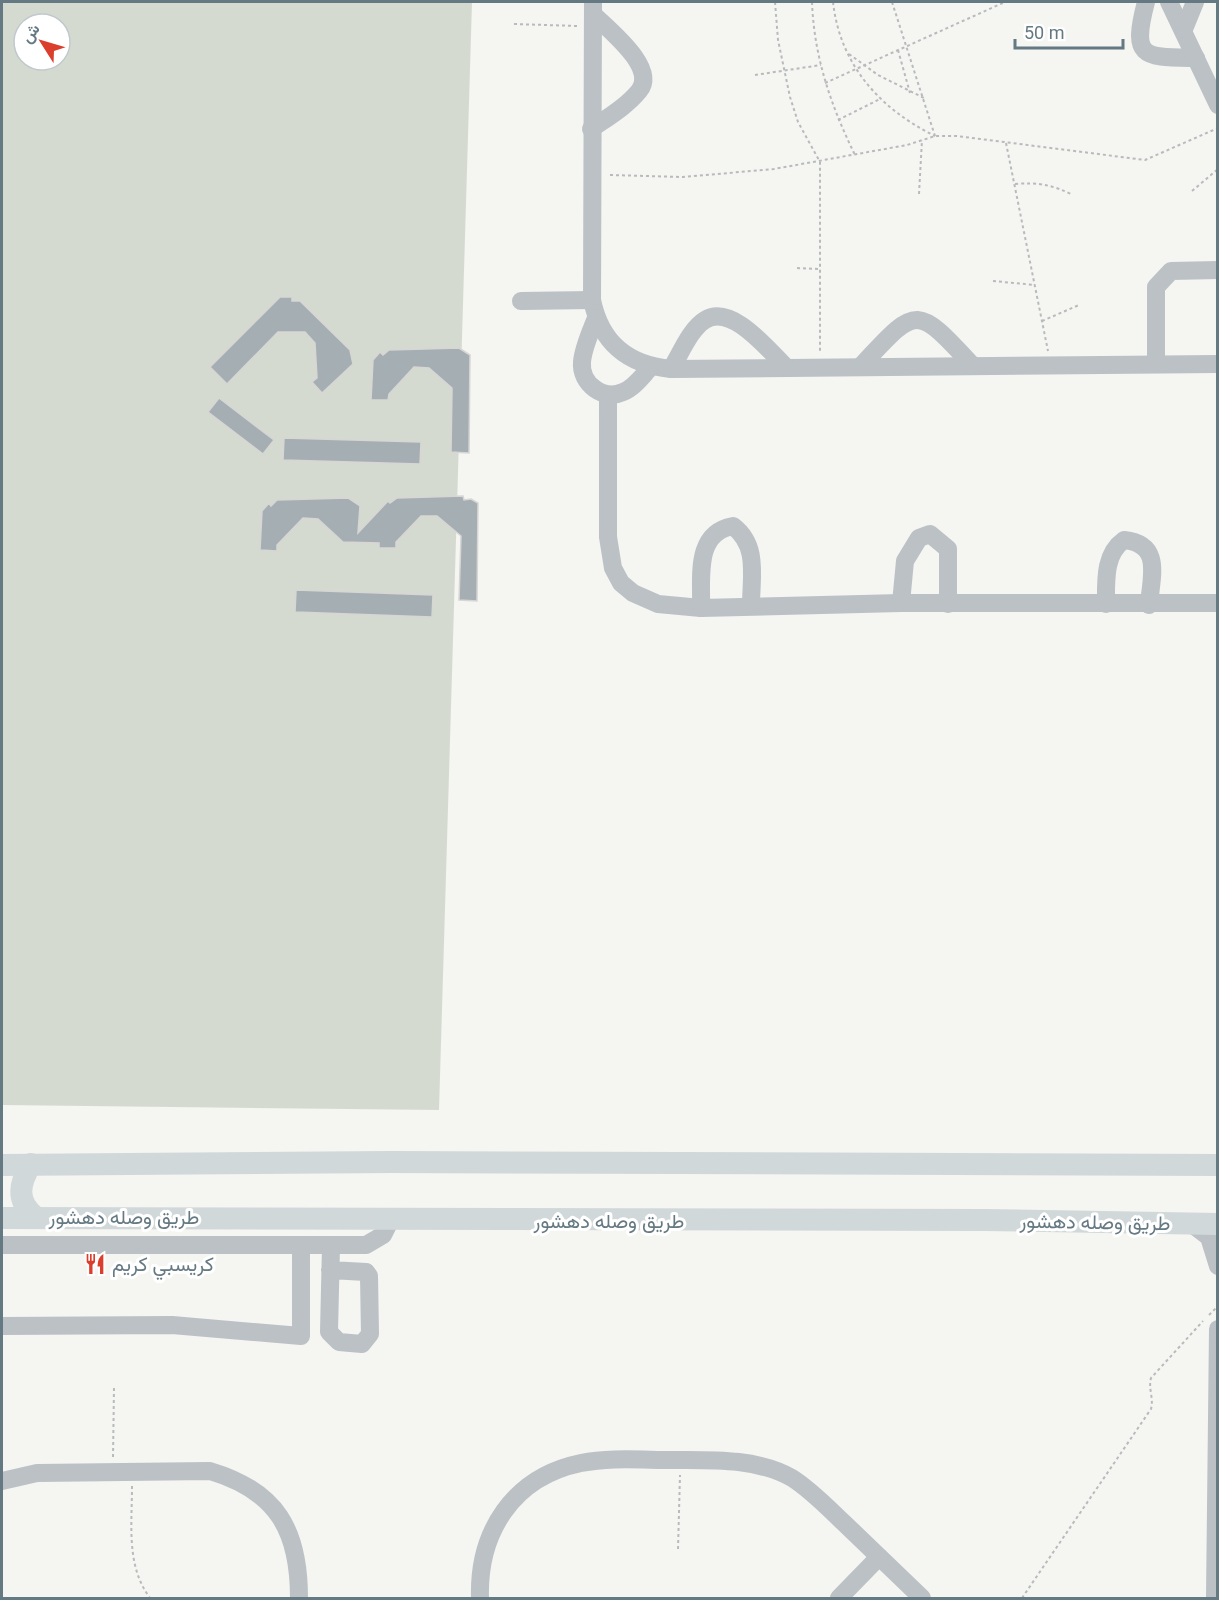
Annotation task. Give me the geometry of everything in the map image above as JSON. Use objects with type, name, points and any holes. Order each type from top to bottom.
[{"type":"main road","points":[[2,1164],[392,1162],[1218,1165]]},
{"type":"main road","points":[[31,1164],[20,1191],[26,1209],[34,1216]]},
{"type":"main road","name":"طريق وصله دهشور","points":[[2,1218],[34,1216],[390,1221],[986,1220],[1218,1224]]},
{"type":"street","points":[[1146,2],[1138,35],[1141,46],[1149,54],[1159,57],[1196,58]]},
{"type":"street","points":[[1169,2],[1184,28],[1218,105]]},
{"type":"street","points":[[1184,28],[1195,2]]},
{"type":"street","points":[[591,129],[641,90],[644,77],[641,64],[593,14]]},
{"type":"street","points":[[593,14],[591,129],[594,309],[582,370],[591,386],[608,394],[626,392],[651,367]]},
{"type":"street","points":[[1156,364],[1156,287],[1171,271],[1218,270]]},
{"type":"street","points":[[521,301],[594,309]]},
{"type":"street","points":[[594,309],[604,335],[617,350],[633,361],[651,367],[671,369],[1218,364]]},
{"type":"street","points":[[671,369],[704,320],[717,315],[730,317],[741,325],[787,368]]},
{"type":"street","points":[[860,368],[904,322],[918,319],[932,323],[973,366]]},
{"type":"street","points":[[608,394],[608,537],[613,568],[621,583],[633,593],[658,604],[701,608],[901,603],[1149,605],[1218,603]]},
{"type":"street","points":[[701,608],[704,547],[715,533],[733,526],[744,535],[751,548],[751,606]]},
{"type":"street","points":[[901,603],[905,561],[919,537],[930,534],[948,549],[948,604]]},
{"type":"street","points":[[1106,604],[1108,564],[1114,546],[1124,540],[1135,541],[1147,547],[1152,559],[1149,605]]},
{"type":"street","points":[[2,1245],[331,1246],[375,1243],[383,1235],[390,1221]]},
{"type":"street","points":[[1192,1224],[1209,1237],[1218,1266]]},
{"type":"street","points":[[301,1246],[301,1336]]},
{"type":"street","points":[[330,1336],[331,1246]]},
{"type":"street","points":[[2,1326],[172,1325],[301,1336],[330,1336],[339,1342],[362,1344],[368,1338],[370,1331],[368,1274],[330,1270]]},
{"type":"street","points":[[1216,1595],[1218,1329]]},
{"type":"street","points":[[480,1599],[479,1574],[485,1547],[496,1522],[512,1500],[533,1482],[557,1469],[583,1462],[680,1460],[739,1462],[766,1467],[792,1478],[814,1495],[922,1599]]},
{"type":"street","points":[[2,1481],[37,1473],[210,1471],[237,1479],[261,1494],[281,1516],[293,1541],[299,1570],[299,1599]]},
{"type":"street","points":[[839,1599],[879,1557]]},
{"type":"path","points":[[775,2],[783,70],[798,122],[820,162],[820,368]]},
{"type":"path","points":[[812,2],[825,82],[838,120],[855,155]]},
{"type":"path","points":[[833,2],[835,18],[846,52],[855,69],[880,99],[911,124],[935,136],[1145,160],[1218,128]]},
{"type":"path","points":[[892,2],[935,136]]},
{"type":"path","points":[[825,82],[1005,2]]},
{"type":"path","points":[[514,24],[593,14]]},
{"type":"path","points":[[898,50],[910,93]]},
{"type":"path","points":[[846,52],[863,65],[924,99]]},
{"type":"path","points":[[755,75],[821,65]]},
{"type":"path","points":[[838,120],[880,99]]},
{"type":"path","points":[[592,174],[695,176],[820,162],[935,136]]},
{"type":"path","points":[[919,194],[921,140]]},
{"type":"path","points":[[1006,143],[1050,365]]},
{"type":"path","points":[[1192,191],[1218,169]]},
{"type":"path","points":[[1015,184],[1035,182],[1055,186],[1073,195]]},
{"type":"path","points":[[797,268],[820,270]]},
{"type":"path","points":[[993,280],[1035,285]]},
{"type":"path","points":[[1042,321],[1079,305]]},
{"type":"path","points":[[1022,1599],[1151,1409],[1153,1402],[1149,1386],[1151,1378],[1218,1306]]},
{"type":"path","points":[[114,1388],[133,1559],[141,1586],[150,1599]]},
{"type":"path","points":[[678,1549],[680,1460]]},
{"type":"shaded area","points":[[2,2],[472,2],[439,1110],[2,1105]]},
{"type":"building","points":[[280,297],[292,297],[292,301],[300,301],[350,350],[353,364],[322,393],[312,382],[317,378],[315,343],[305,332],[278,332],[227,384],[210,367]]},
{"type":"building","points":[[459,348],[470,355],[469,453],[451,452],[452,388],[429,368],[414,367],[389,394],[388,400],[371,400],[373,360],[380,352],[383,355],[389,350]]},
{"type":"building","points":[[219,398],[274,440],[263,454],[208,412]]},
{"type":"building","points":[[284,438],[421,442],[420,464],[283,460]]},
{"type":"building","points":[[463,496],[464,500],[471,499],[478,503],[477,601],[459,600],[461,536],[437,516],[421,516],[396,542],[396,548],[379,548],[379,543],[343,542],[318,519],[303,518],[277,545],[277,551],[260,550],[262,511],[269,503],[271,506],[277,500],[348,498],[360,506],[358,533],[388,501],[390,503],[397,498]]},
{"type":"building","points":[[296,590],[433,595],[432,617],[295,612]]},
{"type":"place","name":"كريسبي كريم","points":[[95,1264]]}]
